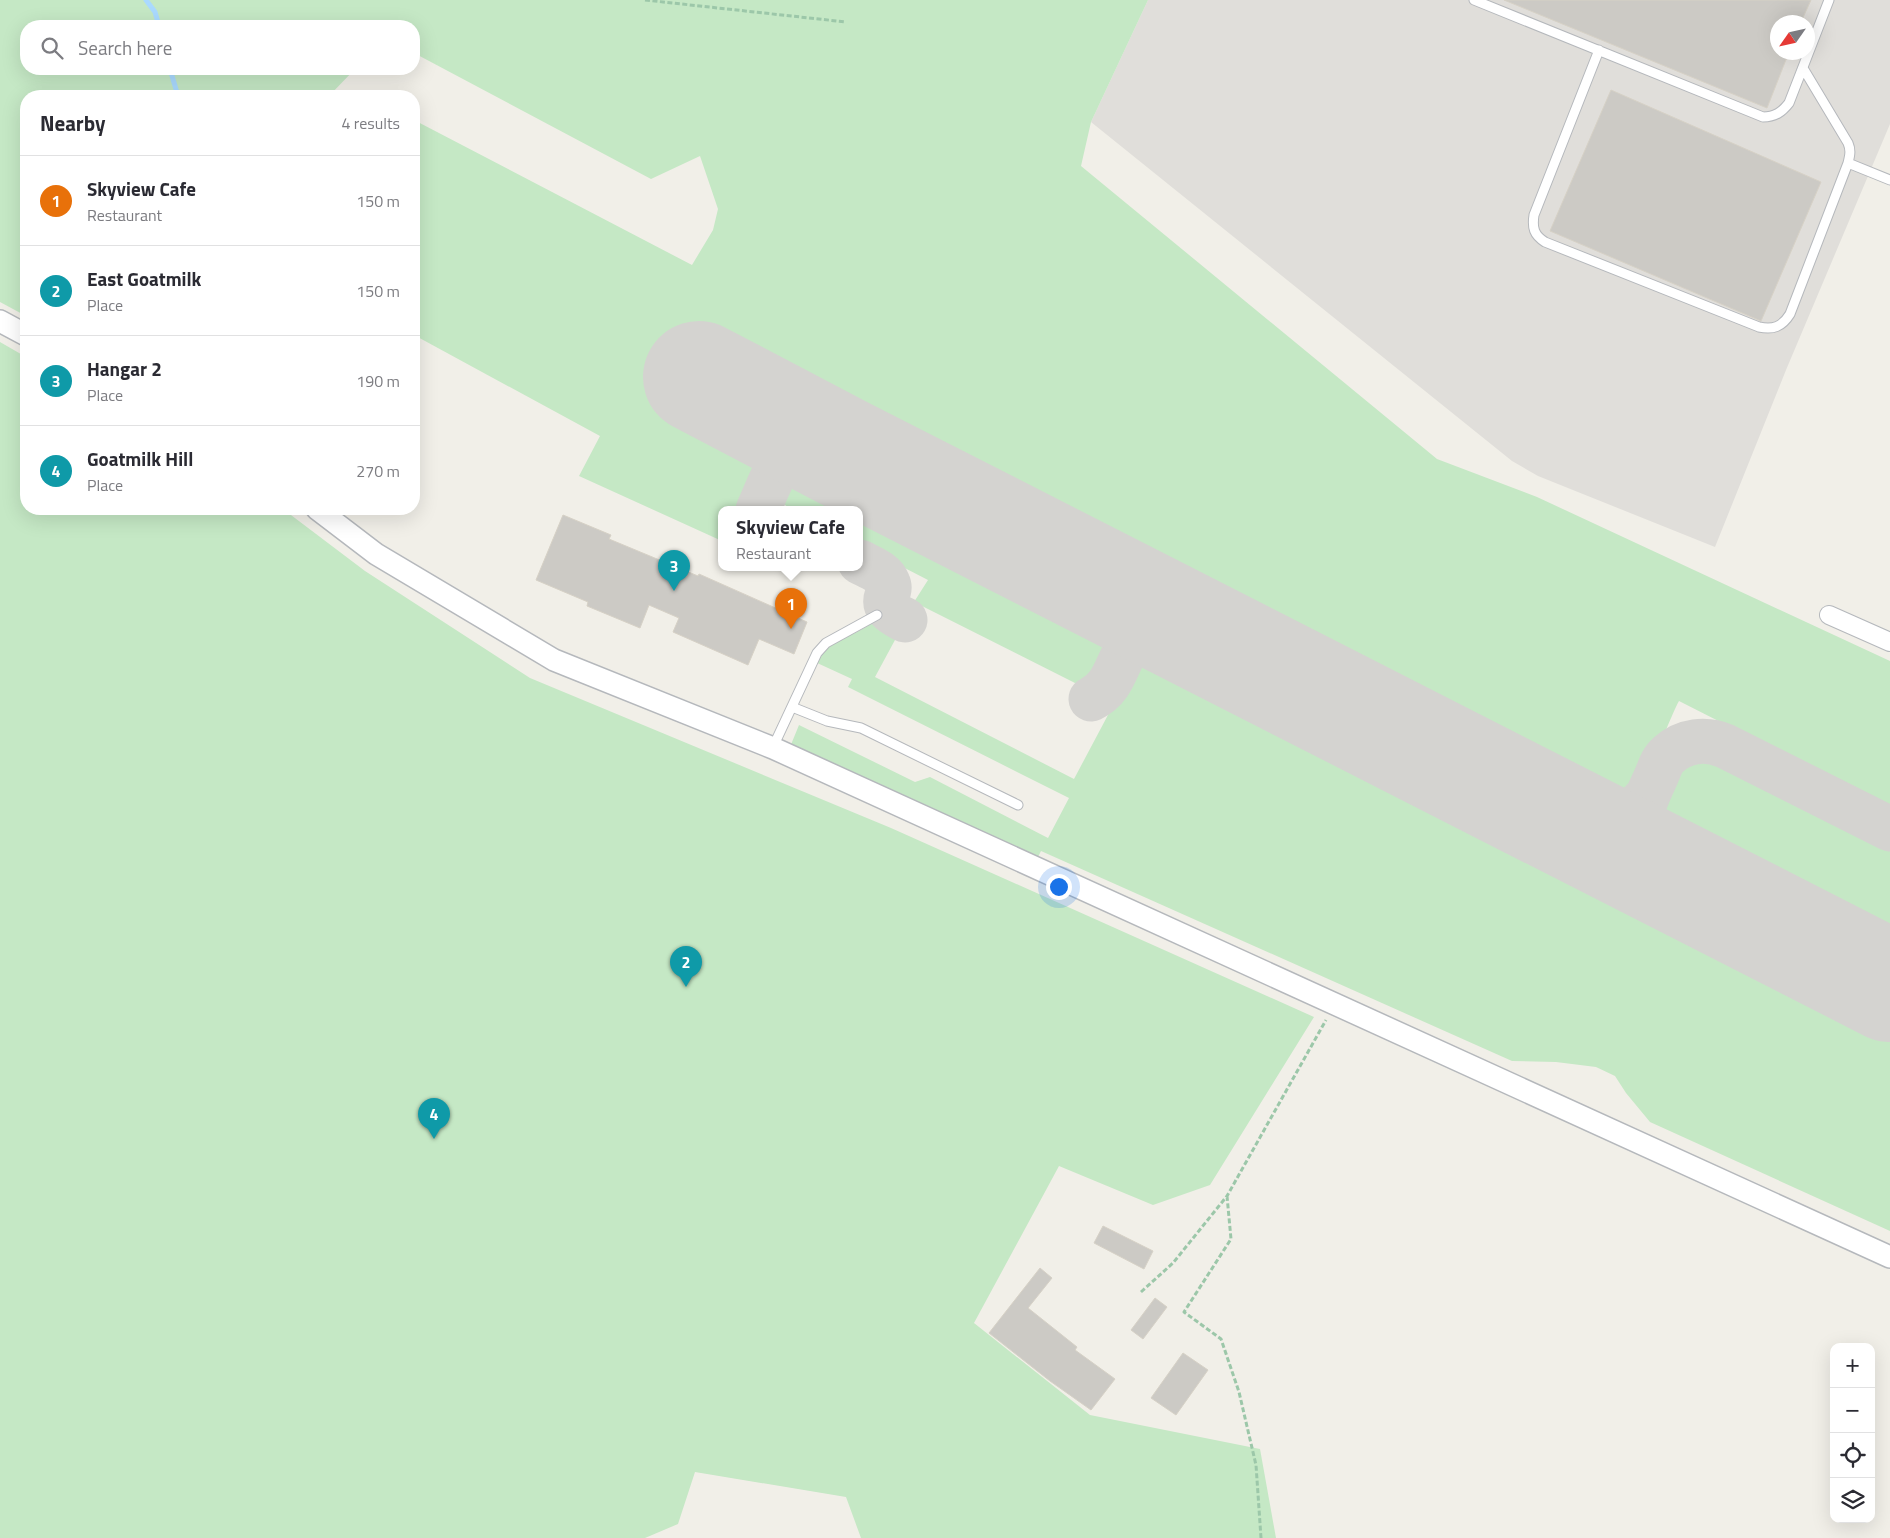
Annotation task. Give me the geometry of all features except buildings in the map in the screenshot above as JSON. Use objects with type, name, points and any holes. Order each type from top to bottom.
[{"type":"street","points":[[0,321],[20,332]]},
{"type":"street","points":[[325,515],[376,554],[554,660],[773,748],[1890,1257]]},
{"type":"street","points":[[1828,615],[1890,642]]},
{"type":"lane","points":[[1474,0],[1763,118],[1771,117],[1783,110],[1789,103],[1829,0]]},
{"type":"lane","points":[[1599,50],[1534,215],[1532,224],[1538,238],[1758,327],[1768,329],[1777,328],[1785,322],[1790,314],[1848,163],[1850,148],[1848,143],[1803,68]]},
{"type":"lane","points":[[1848,163],[1890,180]]},
{"type":"lane","points":[[773,748],[817,653],[826,643],[877,615]]},
{"type":"lane","points":[[792,707],[827,721],[861,728],[1018,805]]},
{"type":"path","points":[[645,0],[846,22]]},
{"type":"path","points":[[1142,1292],[1173,1263],[1227,1196],[1335,1005]]},
{"type":"path","points":[[1227,1196],[1231,1239],[1184,1312],[1221,1339],[1239,1392],[1256,1466],[1261,1538]]},
{"type":"shaded area","points":[[1148,0],[1890,0],[1890,124],[1786,370],[1715,547],[1538,476],[1512,461],[1091,122]]},
{"type":"green space","points":[[0,0],[1148,0],[1091,122],[1081,166],[1437,459],[1537,497],[1890,661],[1890,808],[1679,701],[1650,767],[1636,790],[1630,797],[1618,803],[1596,805],[783,389],[780,379],[782,373],[717,339],[690,391],[755,425],[767,435],[772,450],[772,460],[751,506],[718,506],[718,539],[579,476],[600,436],[420,338],[420,123],[692,265],[713,230],[718,209],[700,156],[651,179],[420,56],[420,20],[20,20],[20,75],[349,75],[335,90],[20,90],[20,313],[0,302]]},
{"type":"green space","points":[[0,342],[20,354],[20,515],[291,515],[365,571],[530,678],[891,828],[1314,1017],[1210,1185],[1153,1205],[1059,1166],[974,1323],[1090,1415],[1260,1449],[1276,1538],[861,1538],[846,1497],[695,1472],[678,1524],[645,1538],[0,1538]]},
{"type":"green space","points":[[809,461],[824,461],[1098,600],[1111,609],[1117,624],[1119,637],[1100,673],[1089,681],[1075,683],[914,602],[928,580],[863,547],[863,506],[786,506],[781,502],[780,487],[782,481],[795,468]]},
{"type":"green space","points":[[884,617],[902,627],[875,677],[1074,779],[1143,649],[1153,642],[1174,638],[1890,1005],[1890,1231],[1650,1122],[1626,1093],[1615,1076],[1596,1067],[1556,1062],[1512,1061],[1041,851],[1038,857],[900,798],[790,747],[799,725],[915,782],[930,777],[1048,838],[1069,798],[848,687],[852,679],[815,662],[825,649],[834,642]]},
{"type":"green space","points":[[1707,745],[1720,749],[1890,835],[1890,952],[1666,839],[1656,819],[1659,802],[1679,759],[1691,750]]},
{"type":"waterway","points":[[146,0],[155,12],[157,20]]},
{"type":"waterway","points":[[172,75],[176,90]]},
{"type":"taxiway","points":[[758,408],[771,420],[778,434],[781,449],[778,466]]},
{"type":"taxiway","points":[[760,506],[779,465],[796,448],[807,444],[820,444],[842,452]]},
{"type":"taxiway","points":[[863,564],[876,570],[886,579],[889,584],[886,604],[893,613],[905,620]]},
{"type":"taxiway","points":[[1106,586],[1117,599],[1125,613],[1129,629],[1128,646]]},
{"type":"taxiway","points":[[1091,699],[1108,684],[1127,648],[1134,641],[1154,631],[1189,629]]},
{"type":"taxiway","points":[[1649,863],[1643,853],[1639,832],[1646,799],[1660,766],[1666,757],[1681,746],[1695,742],[1703,741],[1725,746],[1890,829]]},
{"type":"taxiway","points":[[1582,829],[1602,829],[1619,822],[1648,795]]},
{"type":"runway","points":[[699,377],[842,452],[1890,986]]},
{"type":"place","name":"Hangar 2","points":[[674,591]]},
{"type":"place","name":"Skyview Cafe","points":[[791,629]]},
{"type":"place","name":"East Goatmilk","points":[[686,987]]},
{"type":"place","name":"Goatmilk Hill","points":[[434,1139]]}]
